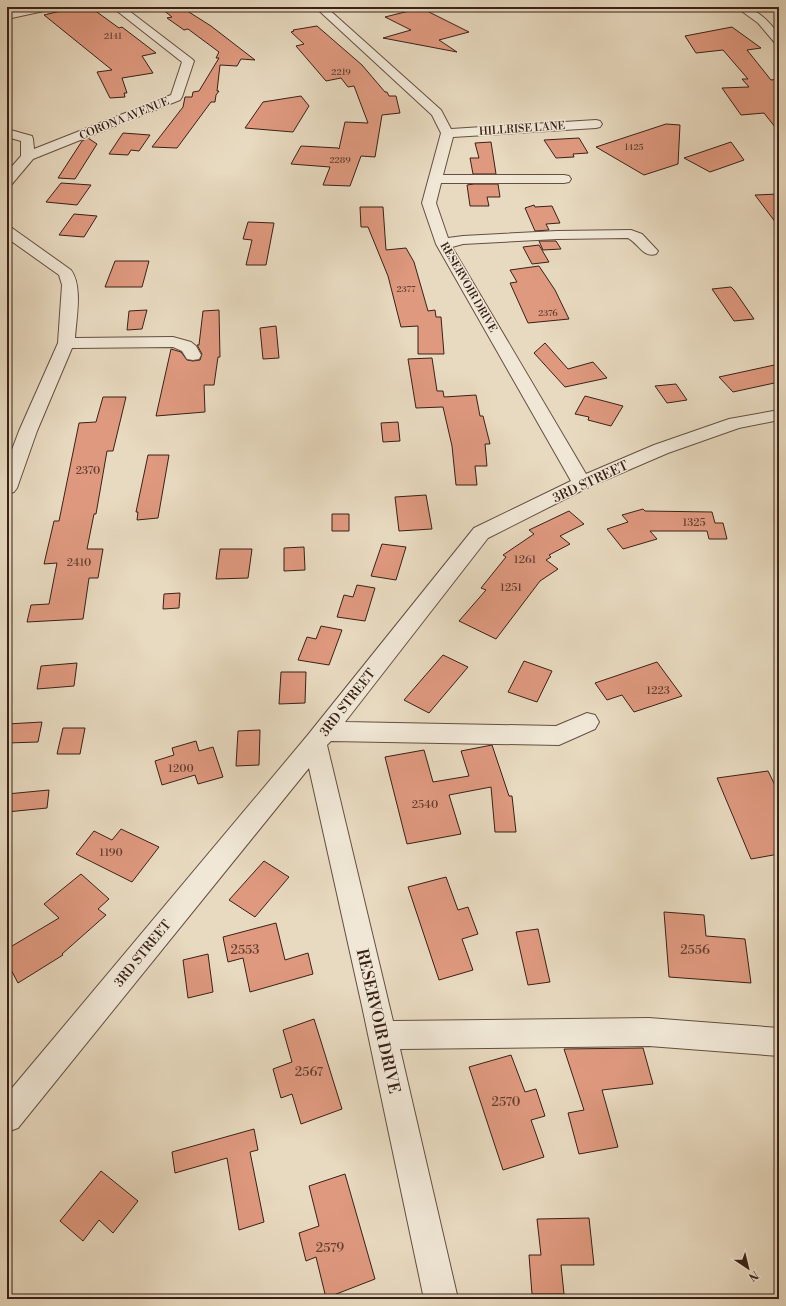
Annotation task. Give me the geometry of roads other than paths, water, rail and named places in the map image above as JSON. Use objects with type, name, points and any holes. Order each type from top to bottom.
[{"type":"street","points":[[7,16],[49,7]]},
{"type":"street","name":"CORONA AVENUE","points":[[7,181],[28,156],[176,97],[188,61],[117,7]]},
{"type":"street","points":[[320,7],[437,113],[447,133]]},
{"type":"street","points":[[740,7],[762,21],[779,41]]},
{"type":"street","name":"HILLRISE LANE","points":[[447,133],[596,124]]},
{"type":"street","points":[[7,133],[27,139],[28,156]]},
{"type":"street","name":"RESERVOIR DRIVE","points":[[447,133],[429,203],[443,244],[582,483]]},
{"type":"street","points":[[15,150],[28,156]]},
{"type":"street","points":[[435,179],[564,179]]},
{"type":"street","points":[[7,231],[66,273],[70,281],[66,343],[28,431],[7,488]]},
{"type":"street","points":[[443,244],[463,240],[557,235],[631,234],[637,237],[650,251]]},
{"type":"street","points":[[66,343],[174,342],[187,346],[193,355]]},
{"type":"street","name":"3RD STREET","points":[[7,1117],[319,737],[481,533],[582,483],[661,449],[728,425],[779,415]]},
{"type":"street","points":[[319,737],[559,736],[587,722]]},
{"type":"street","name":"RESERVOIR DRIVE","points":[[319,737],[441,1299]]},
{"type":"street","points":[[383,1035],[649,1032],[779,1042]]}]
